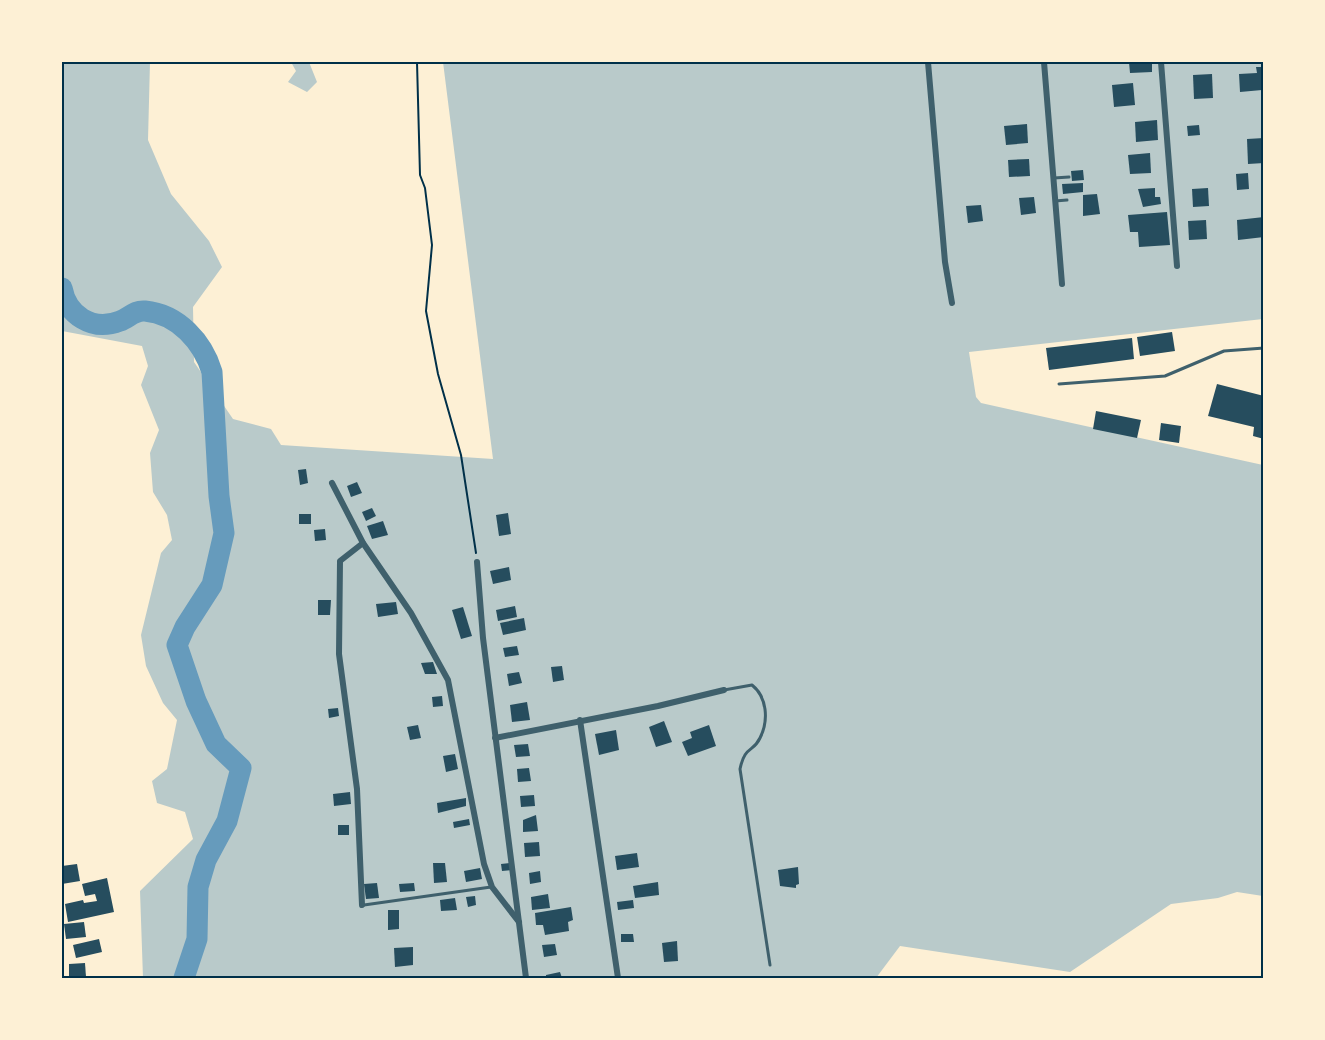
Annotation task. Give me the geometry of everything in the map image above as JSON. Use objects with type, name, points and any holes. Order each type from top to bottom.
[{"type":"street","points":[[928,62],[945,261],[952,303]]},
{"type":"street","points":[[1044,62],[1062,284]]},
{"type":"street","points":[[1161,62],[1178,266]]},
{"type":"street","points":[[332,483],[363,543],[411,613],[448,680],[484,864],[492,887],[519,922]]},
{"type":"street","points":[[362,905],[357,789],[339,643],[340,561],[363,543]]},
{"type":"street","points":[[477,562],[495,738],[526,978]]},
{"type":"street","points":[[495,738],[658,706],[724,690]]},
{"type":"street","points":[[580,720],[618,978]]},
{"type":"lane","points":[[1054,178],[1069,177]]},
{"type":"lane","points":[[1055,201],[1067,200]]},
{"type":"lane","points":[[1059,384],[1165,376],[1224,351],[1263,348]]},
{"type":"lane","points":[[724,690],[752,684],[761,692],[766,716],[760,739],[743,754],[740,769],[770,965]]},
{"type":"lane","points":[[362,905],[492,887]]},
{"type":"path","points":[[417,62],[420,176],[425,188],[432,245],[426,311],[438,374],[450,410],[465,476],[477,562]]},
{"type":"shaded area","points":[[62,62],[150,62],[148,140],[171,194],[209,241],[222,267],[193,307],[194,362],[233,419],[271,429],[281,445],[493,459],[443,62],[1263,62],[1263,319],[969,352],[976,397],[981,403],[1263,465],[1263,896],[1237,892],[1218,898],[1171,904],[1070,972],[900,946],[876,978],[143,978],[140,891],[193,839],[185,812],[157,803],[152,781],[167,769],[177,720],[163,703],[146,666],[141,635],[161,553],[172,540],[167,515],[153,492],[150,453],[159,430],[141,385],[148,366],[142,346],[62,331]]},
{"type":"shaded area","points":[[291,62],[309,62],[317,82],[307,92],[288,82],[296,71]]},
{"type":"building","points":[[1129,62],[1152,62],[1152,72],[1130,73]]},
{"type":"building","points":[[1256,67],[1264,67],[1262,90],[1240,92],[1239,74],[1257,73]]},
{"type":"building","points":[[1212,74],[1213,98],[1194,99],[1193,75]]},
{"type":"building","points":[[1133,83],[1135,105],[1114,107],[1112,85]]},
{"type":"building","points":[[1157,120],[1158,140],[1136,142],[1135,122]]},
{"type":"building","points":[[1027,124],[1028,143],[1006,145],[1004,126]]},
{"type":"building","points":[[1199,125],[1200,135],[1188,136],[1187,126]]},
{"type":"building","points":[[1264,138],[1264,163],[1248,164],[1247,139]]},
{"type":"building","points":[[1150,153],[1151,173],[1130,174],[1128,155]]},
{"type":"building","points":[[1029,159],[1030,176],[1009,177],[1008,160]]},
{"type":"building","points":[[1083,170],[1084,180],[1072,181],[1071,171]]},
{"type":"building","points":[[1248,173],[1249,189],[1237,190],[1236,174]]},
{"type":"building","points":[[1083,183],[1083,192],[1063,194],[1062,184]]},
{"type":"building","points":[[1155,188],[1155,197],[1160,197],[1161,204],[1143,207],[1138,189]]},
{"type":"building","points":[[1208,188],[1209,206],[1193,207],[1192,189]]},
{"type":"building","points":[[1097,194],[1100,214],[1083,216],[1083,195]]},
{"type":"building","points":[[1034,197],[1036,213],[1021,215],[1019,198]]},
{"type":"building","points":[[981,205],[983,221],[968,223],[966,206]]},
{"type":"building","points":[[1167,212],[1170,245],[1139,247],[1138,232],[1130,232],[1128,215]]},
{"type":"building","points":[[1264,217],[1264,237],[1238,240],[1237,220]]},
{"type":"building","points":[[1206,220],[1207,239],[1189,240],[1188,221]]},
{"type":"building","points":[[1172,332],[1175,351],[1140,356],[1137,337]]},
{"type":"building","points":[[1132,338],[1134,359],[1049,370],[1046,348]]},
{"type":"building","points":[[1217,384],[1264,396],[1264,439],[1253,436],[1254,427],[1208,416]]},
{"type":"building","points":[[1096,411],[1141,420],[1137,438],[1093,429]]},
{"type":"building","points":[[1161,423],[1181,426],[1179,443],[1159,440]]},
{"type":"building","points":[[306,469],[308,483],[300,485],[298,470]]},
{"type":"building","points":[[357,482],[362,493],[351,497],[347,486]]},
{"type":"building","points":[[372,508],[376,516],[366,521],[362,512]]},
{"type":"building","points":[[508,513],[511,534],[499,536],[496,515]]},
{"type":"building","points":[[299,514],[311,514],[311,524],[299,524]]},
{"type":"building","points":[[383,521],[388,535],[372,539],[367,526]]},
{"type":"building","points":[[325,529],[326,540],[315,541],[314,530]]},
{"type":"building","points":[[509,567],[511,580],[493,584],[490,571]]},
{"type":"building","points":[[318,600],[331,600],[330,615],[318,615]]},
{"type":"building","points":[[396,602],[398,614],[378,617],[376,604]]},
{"type":"building","points":[[515,606],[517,617],[498,621],[496,610]]},
{"type":"building","points":[[463,607],[472,636],[461,639],[452,610]]},
{"type":"building","points":[[524,618],[526,630],[503,635],[500,623]]},
{"type":"building","points":[[517,646],[519,655],[505,657],[503,648]]},
{"type":"building","points":[[433,662],[437,674],[425,674],[421,663]]},
{"type":"building","points":[[562,666],[564,680],[553,682],[551,667]]},
{"type":"building","points":[[519,672],[522,683],[509,686],[507,674]]},
{"type":"building","points":[[442,696],[443,706],[433,707],[432,697]]},
{"type":"building","points":[[527,702],[530,720],[512,722],[510,705]]},
{"type":"building","points":[[338,708],[339,716],[329,718],[328,709]]},
{"type":"building","points":[[664,721],[672,742],[656,747],[649,727]]},
{"type":"building","points":[[418,725],[421,738],[410,740],[407,727]]},
{"type":"building","points":[[709,725],[716,746],[688,756],[682,742],[692,738],[690,732]]},
{"type":"building","points":[[616,730],[619,750],[599,755],[595,734]]},
{"type":"building","points":[[528,744],[530,756],[516,757],[514,745]]},
{"type":"building","points":[[455,754],[458,769],[446,772],[443,756]]},
{"type":"building","points":[[529,768],[531,781],[518,782],[517,769]]},
{"type":"building","points":[[350,792],[351,804],[334,806],[333,794]]},
{"type":"building","points":[[534,795],[535,806],[521,807],[520,796]]},
{"type":"building","points":[[466,798],[466,806],[438,813],[437,803]]},
{"type":"building","points":[[536,815],[538,831],[523,832],[523,820]]},
{"type":"building","points":[[469,819],[470,825],[454,828],[453,822]]},
{"type":"building","points":[[338,825],[349,825],[349,835],[338,835]]},
{"type":"building","points":[[539,842],[540,856],[525,857],[524,843]]},
{"type":"building","points":[[637,853],[639,867],[617,870],[615,856]]},
{"type":"building","points":[[433,863],[445,863],[447,882],[434,883]]},
{"type":"building","points":[[511,863],[512,870],[502,871],[501,864]]},
{"type":"building","points":[[77,864],[80,881],[62,884],[62,866]]},
{"type":"building","points":[[798,867],[799,884],[796,888],[780,886],[778,870]]},
{"type":"building","points":[[480,868],[482,879],[466,882],[464,871]]},
{"type":"building","points":[[540,871],[541,882],[530,884],[529,873]]},
{"type":"building","points":[[107,878],[114,912],[68,922],[65,904],[83,900],[84,903],[97,901],[95,894],[85,896],[82,884]]},
{"type":"building","points":[[658,882],[659,895],[635,898],[633,886]]},
{"type":"building","points":[[377,883],[379,898],[366,899],[364,884]]},
{"type":"building","points":[[414,883],[415,891],[400,892],[399,884]]},
{"type":"building","points":[[548,894],[550,908],[532,910],[531,897]]},
{"type":"building","points":[[475,896],[476,905],[468,907],[466,897]]},
{"type":"building","points":[[455,898],[457,910],[441,911],[440,900]]},
{"type":"building","points":[[633,900],[634,908],[618,910],[617,902]]},
{"type":"building","points":[[571,907],[573,920],[568,922],[569,931],[545,935],[543,925],[536,925],[535,913]]},
{"type":"building","points":[[388,910],[399,910],[399,929],[388,930]]},
{"type":"building","points":[[84,922],[86,937],[66,939],[64,924]]},
{"type":"building","points":[[621,934],[633,934],[634,942],[621,942]]},
{"type":"building","points":[[99,939],[102,952],[76,958],[73,945]]},
{"type":"building","points":[[677,941],[678,961],[664,962],[662,943]]},
{"type":"building","points":[[555,944],[557,955],[544,957],[542,945]]},
{"type":"building","points":[[413,947],[413,965],[395,967],[394,948]]},
{"type":"building","points":[[85,963],[86,977],[69,978],[69,964]]},
{"type":"building","points":[[560,972],[562,978],[546,978],[546,975]]},
{"type":"waterway","points":[[62,288],[69,306],[82,319],[91,323],[110,324],[141,311],[157,313],[168,318],[188,331],[196,340],[212,372],[219,496],[224,533],[212,585],[185,627],[177,645],[196,701],[216,744],[241,768],[227,821],[206,860],[198,887],[197,939],[184,978]]}]
